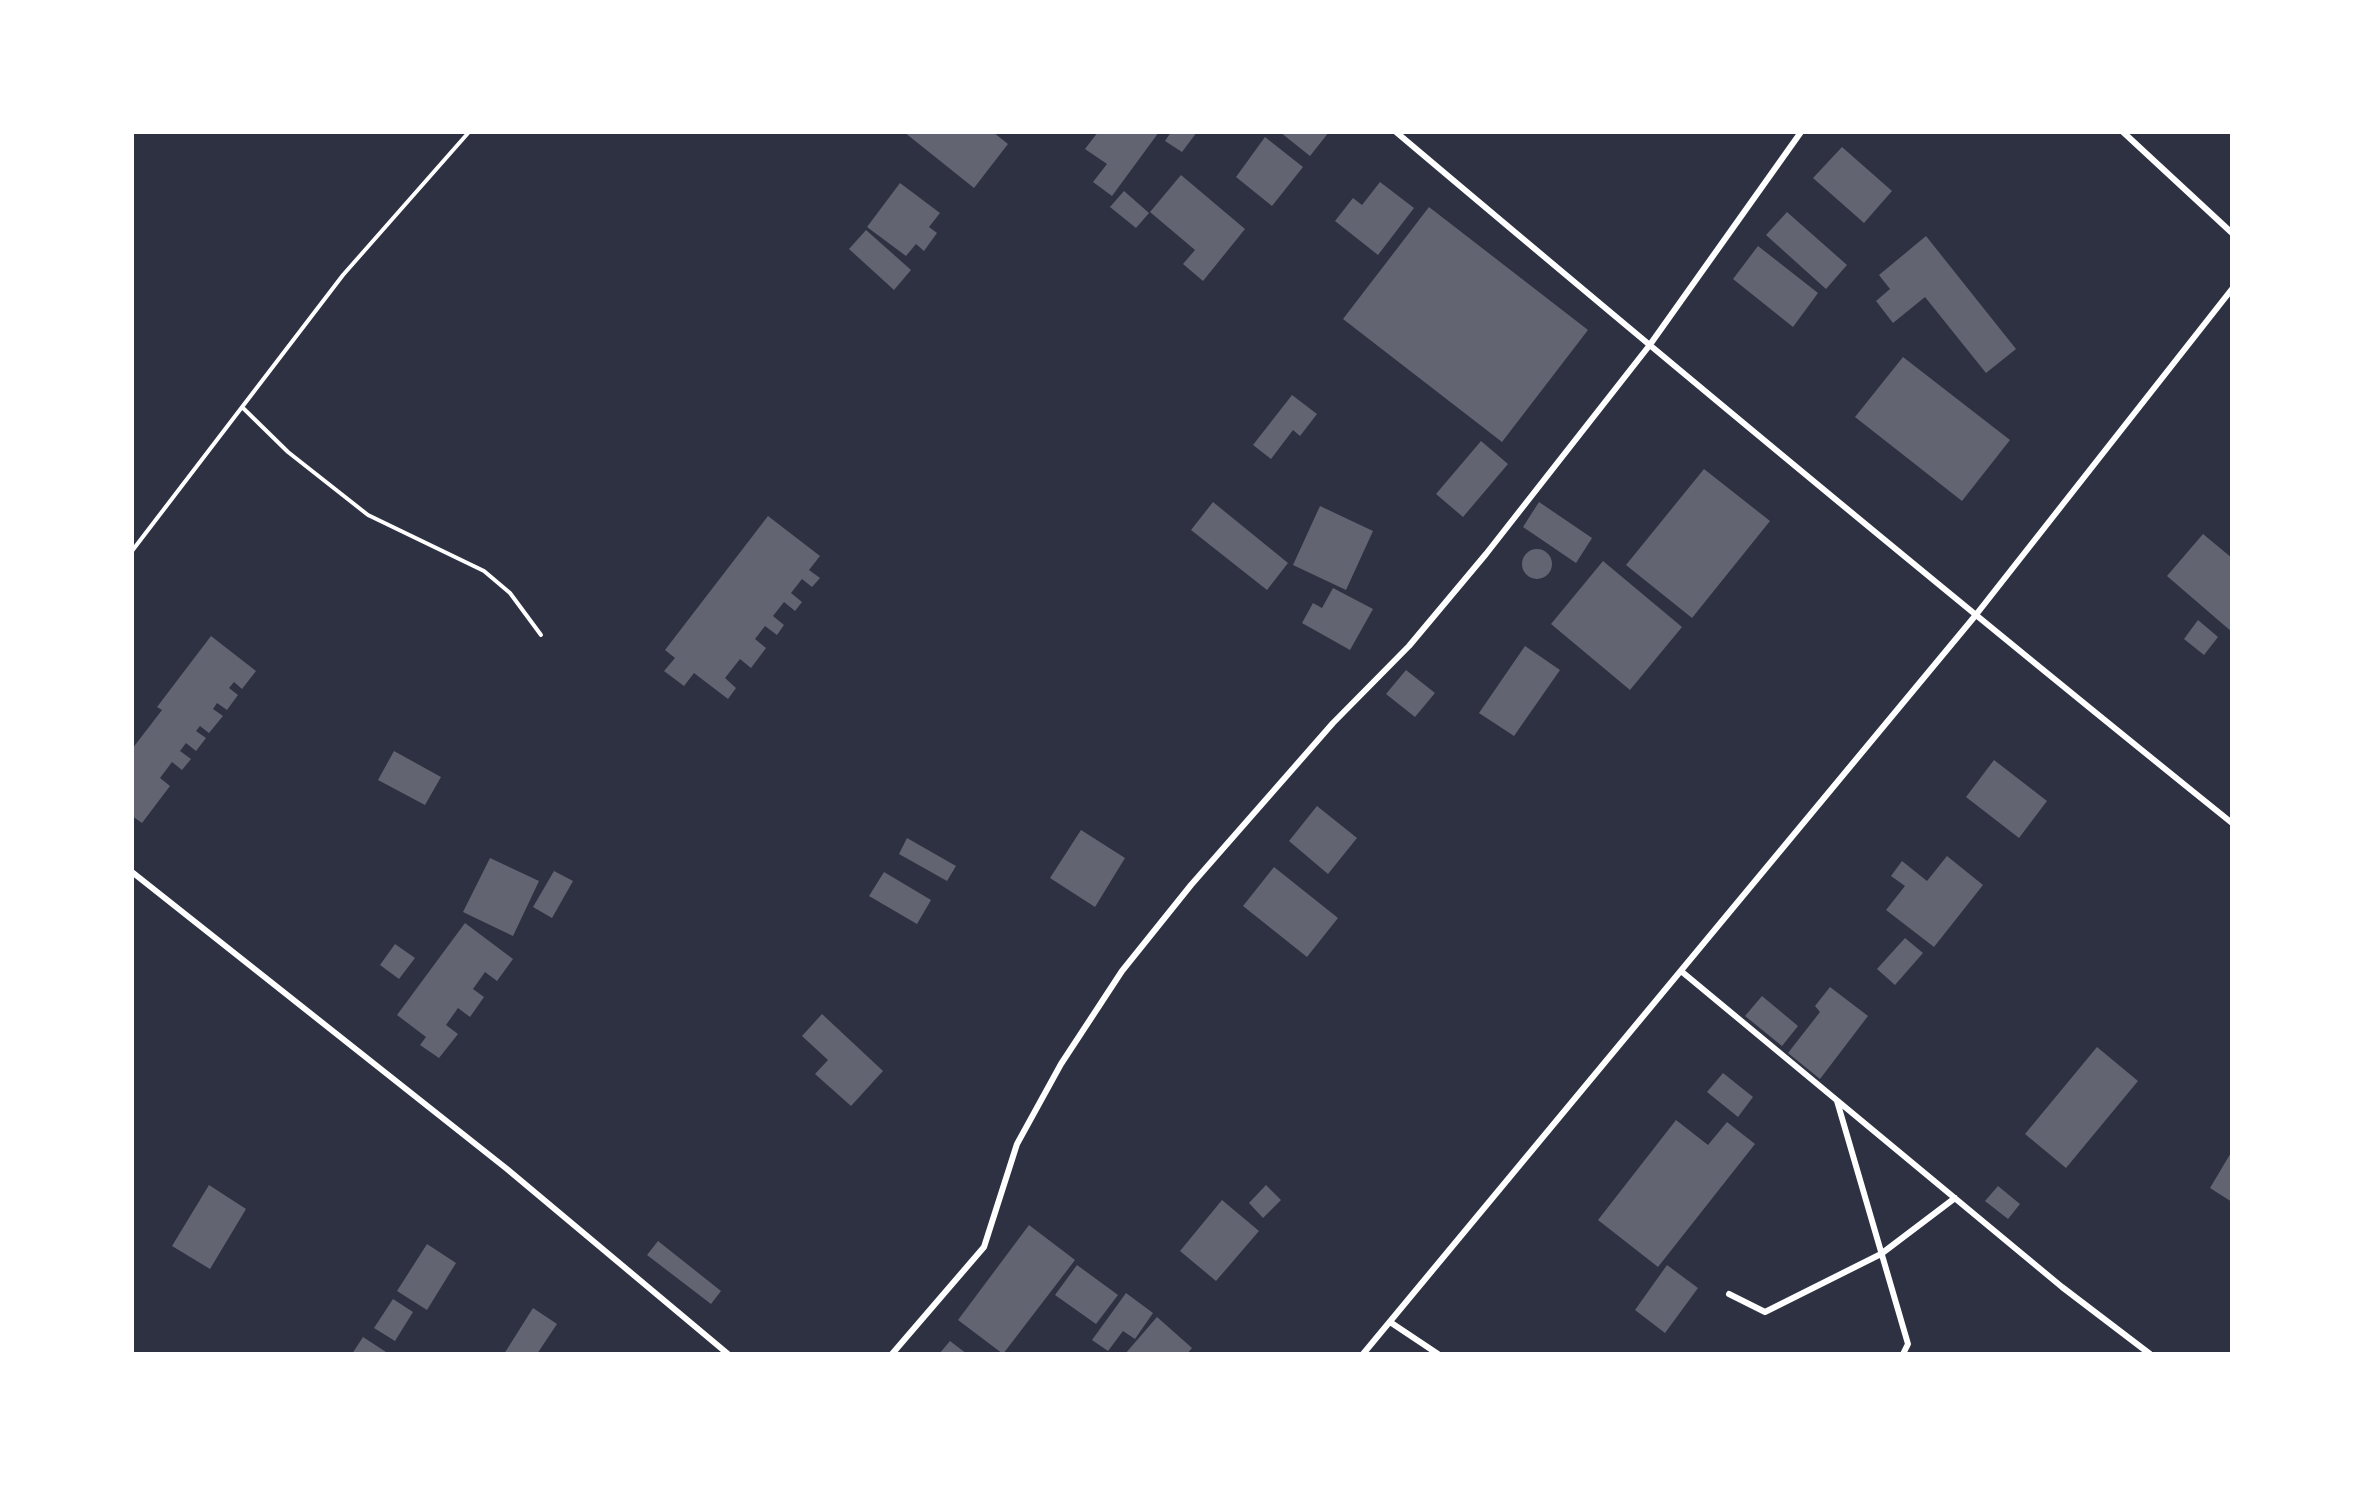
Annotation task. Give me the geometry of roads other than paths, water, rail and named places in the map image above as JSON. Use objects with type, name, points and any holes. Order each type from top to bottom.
[{"type":"street","points":[[1396,132],[1649,346],[1975,616],[2232,823]]},
{"type":"street","points":[[892,1354],[984,1247],[1017,1144],[1061,1064],[1122,971],[1191,885],[1333,723],[1409,646],[1486,554],[1649,346],[1801,132]]},
{"type":"street","points":[[2123,132],[2232,233]]},
{"type":"street","points":[[1363,1354],[1975,616],[2232,289]]},
{"type":"street","points":[[132,872],[507,1169],[728,1354]]},
{"type":"street","points":[[1681,971],[2062,1287],[2150,1354]]},
{"type":"street","points":[[1837,1100],[1908,1344],[1903,1354]]},
{"type":"street","points":[[1729,1294],[1765,1312],[1881,1254],[1955,1198]]},
{"type":"street","points":[[1390,1322],[1438,1354]]}]
